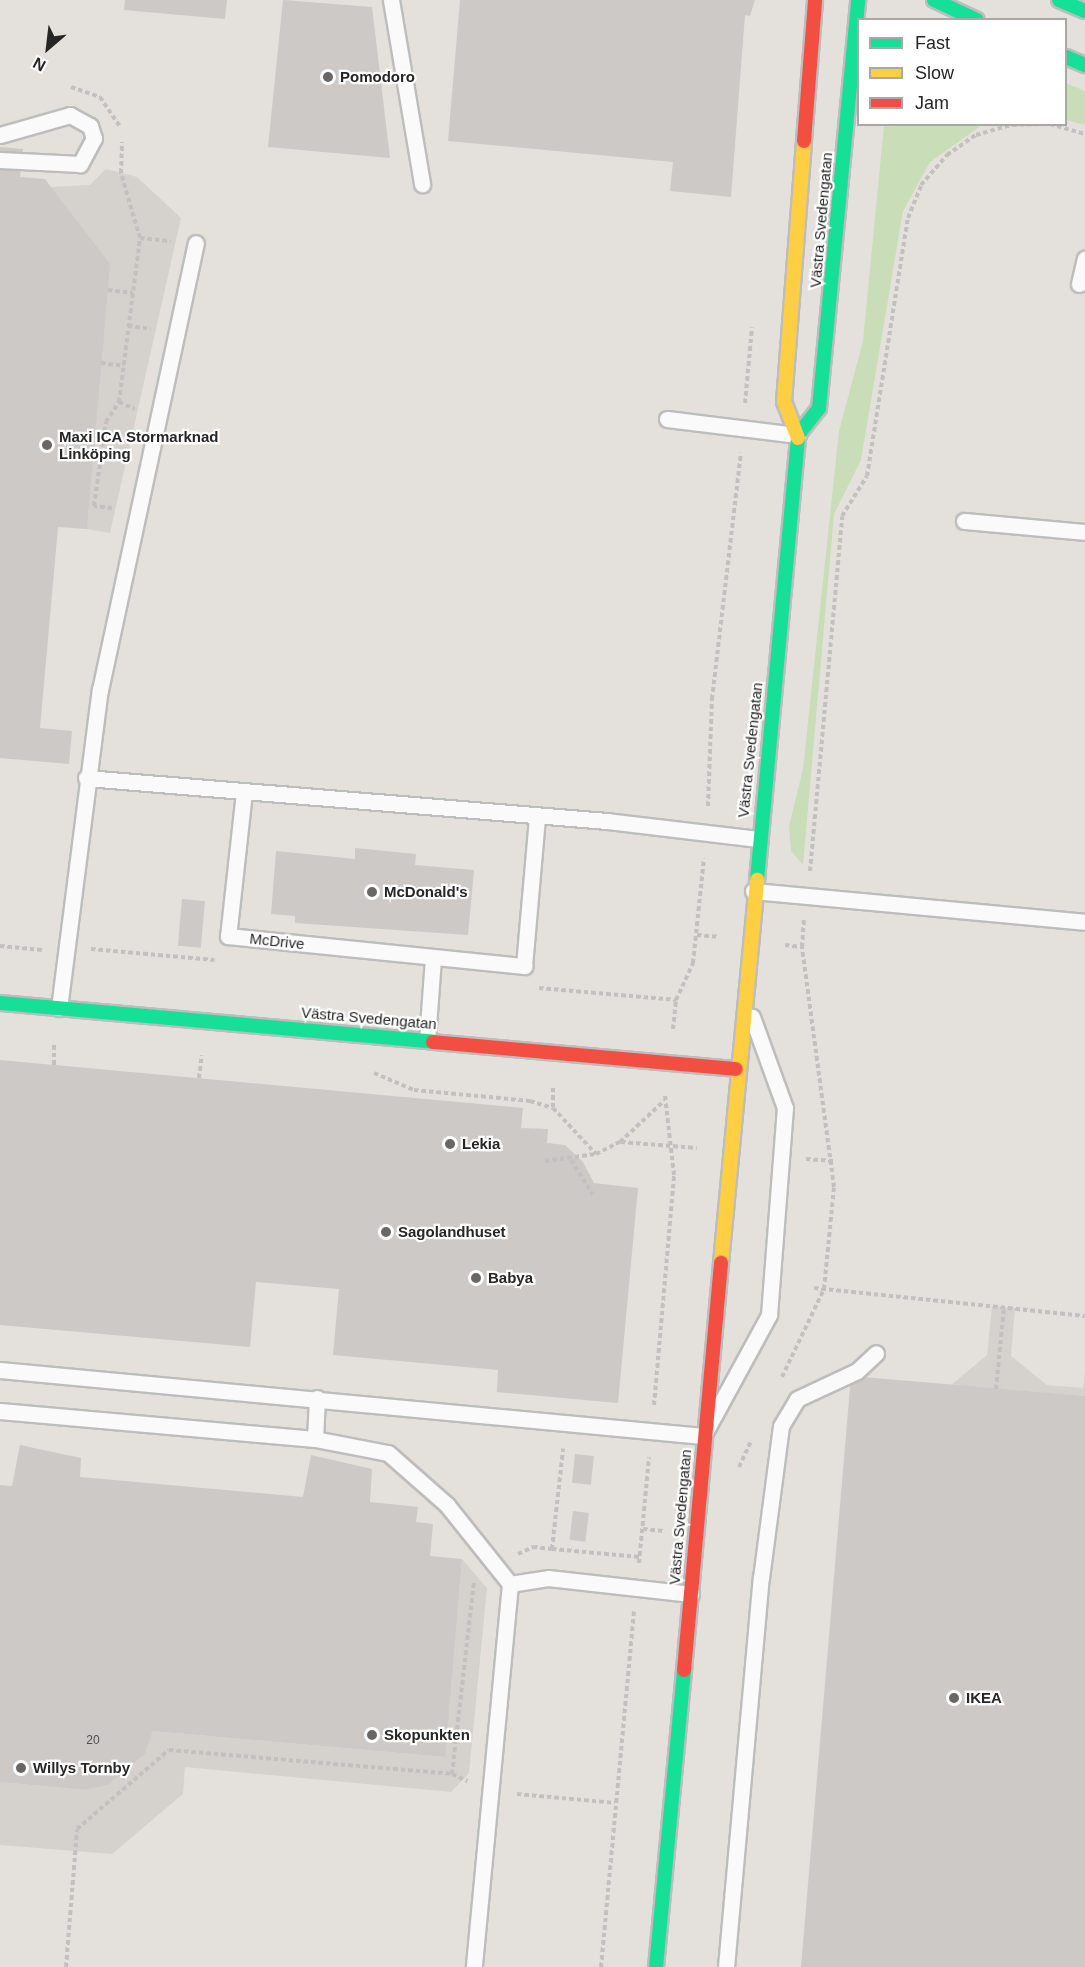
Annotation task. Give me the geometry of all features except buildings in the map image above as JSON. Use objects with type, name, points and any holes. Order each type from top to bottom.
[{"type":"street","name":"Västra Svedengatan","points":[[656,1967],[757,839],[798,435],[784,402],[816,0]]},
{"type":"street","name":"Västra Svedengatan","points":[[798,435],[819,408],[858,0]]},
{"type":"street","points":[[934,0],[974,18]]},
{"type":"street","points":[[1059,0],[1085,11]]},
{"type":"street","points":[[1067,58],[1085,65]]},
{"type":"street","points":[[848,109],[857,93]]},
{"type":"street","name":"Västra Svedengatan","points":[[0,1003],[736,1069]]},
{"type":"lane","points":[[391,0],[422,184]]},
{"type":"lane","points":[[0,135],[70,115],[90,126],[94,138],[80,164],[0,160]]},
{"type":"lane","points":[[59,1008],[86,778],[137,511],[196,243]]},
{"type":"lane","points":[[1079,284],[1085,259]]},
{"type":"lane","points":[[667,419],[798,435]]},
{"type":"lane","points":[[964,521],[1085,532]]},
{"type":"lane","points":[[86,778],[632,824],[757,839]]},
{"type":"lane","name":"McDrive","points":[[244,792],[228,936],[433,958]]},
{"type":"lane","points":[[427,1040],[433,958],[524,966],[537,817]]},
{"type":"lane","points":[[753,891],[1085,922]]},
{"type":"lane","points":[[0,1370],[703,1436],[769,1315],[785,1108],[744,992]]},
{"type":"lane","points":[[726,1967],[761,1578],[781,1426],[797,1399],[857,1371],[876,1353]]},
{"type":"lane","points":[[315,1439],[317,1398]]},
{"type":"lane","points":[[0,1411],[315,1439],[388,1453],[447,1505],[492,1566],[510,1584]]},
{"type":"lane","points":[[510,1584],[548,1578],[691,1594]]},
{"type":"lane","points":[[474,1967],[510,1584]]},
{"type":"path","points":[[776,1389],[824,1289],[834,1187],[802,947],[842,516],[867,476],[908,218],[921,185],[947,155],[976,135],[1005,126]]},
{"type":"path","points":[[1057,126],[1085,134]]},
{"type":"path","points":[[121,173],[140,238],[119,402],[106,422],[94,506],[137,511]]},
{"type":"path","points":[[108,290],[133,293]]},
{"type":"path","points":[[601,1967],[674,1175],[675,1146],[664,1101],[676,1000],[693,963],[706,833],[711,699],[743,429],[753,315]]},
{"type":"path","points":[[101,363],[124,366]]},
{"type":"path","points":[[54,1037],[54,1065]]},
{"type":"path","points":[[199,1078],[202,1050]]},
{"type":"path","points":[[368,1069],[414,1090],[530,1101],[553,1108],[596,1154]]},
{"type":"path","points":[[553,1082],[553,1108]]},
{"type":"path","points":[[545,1161],[571,1160],[596,1154],[620,1142]]},
{"type":"path","points":[[571,1160],[593,1195]]},
{"type":"path","points":[[814,1288],[1085,1316]]},
{"type":"path","points":[[996,1389],[1004,1307]]},
{"type":"path","points":[[552,1549],[566,1422]]},
{"type":"path","points":[[736,1478],[756,1429]]},
{"type":"path","points":[[452,1774],[475,1574],[533,1547],[640,1557]]},
{"type":"path","points":[[66,1967],[77,1829],[169,1750],[452,1774],[491,1792],[615,1803]]},
{"type":"green space","points":[[1067,83],[1085,91],[1085,125],[1067,120]]},
{"type":"green space","points":[[884,126],[981,126],[930,162],[903,211],[861,460],[834,514],[803,865],[791,851],[789,826],[803,769],[839,431],[863,341]]},
{"type":"shaded area","points":[[106,169],[137,177],[181,218],[110,533],[87,529],[109,264],[51,187],[90,185]]},
{"type":"shaded area","points":[[992,1306],[1015,1308],[1011,1356],[1047,1385],[1083,1388],[1085,1374],[1085,1396],[951,1385],[987,1355]]},
{"type":"shaded area","points":[[462,1559],[487,1588],[469,1773],[451,1792],[185,1767],[183,1794],[112,1854],[0,1845],[0,1782],[83,1790],[108,1785],[145,1754],[153,1731],[444,1757]]},
{"type":"traffic: fast","points":[[798,435],[819,408],[858,0]]},
{"type":"traffic: fast","points":[[934,0],[973,18]]},
{"type":"traffic: fast","points":[[1059,0],[1085,11]]},
{"type":"traffic: fast","points":[[1067,57],[1085,65]]},
{"type":"traffic: fast","points":[[757,880],[798,438]]},
{"type":"traffic: fast","points":[[0,1003],[433,1042]]},
{"type":"traffic: fast","points":[[656,1967],[684,1670]]},
{"type":"traffic: slow","points":[[798,438],[784,402],[804,141]]},
{"type":"traffic: slow","points":[[721,1263],[757,880]]},
{"type":"traffic: jam","points":[[804,141],[815,0]]},
{"type":"traffic: jam","points":[[433,1042],[736,1069]]},
{"type":"traffic: jam","points":[[684,1670],[721,1263]]},
{"type":"place","name":"Pomodoro","points":[[328,77]]},
{"type":"place","name":"Maxi ICA Stormarknad Linköping","points":[[47,445]]},
{"type":"place","name":"McDonald's","points":[[372,892]]},
{"type":"place","name":"Lekia","points":[[450,1144]]},
{"type":"place","name":"Sagolandhuset","points":[[386,1232]]},
{"type":"place","name":"Babya","points":[[476,1278]]},
{"type":"place","name":"IKEA","points":[[954,1698]]},
{"type":"place","name":"Skopunkten","points":[[372,1735]]},
{"type":"place","name":"Willys Tornby","points":[[21,1768]]}]
